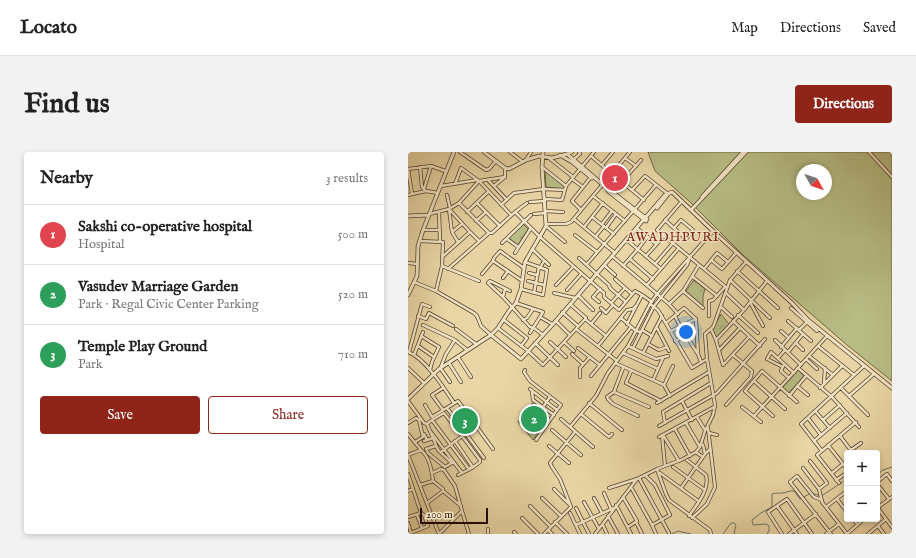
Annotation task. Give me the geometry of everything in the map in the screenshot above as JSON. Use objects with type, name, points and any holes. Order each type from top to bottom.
[{"type":"street","points":[[408,295],[417,276],[419,241],[454,152]]},
{"type":"street","points":[[460,152],[486,170],[490,169],[496,161]]},
{"type":"street","points":[[484,152],[506,168],[511,169],[524,161],[543,154]]},
{"type":"street","points":[[510,152],[524,161]]},
{"type":"street","points":[[549,158],[572,152]]},
{"type":"street","points":[[573,161],[580,154],[579,152]]},
{"type":"street","points":[[602,165],[613,152]]},
{"type":"street","points":[[546,225],[568,224],[574,219],[630,152]]},
{"type":"street","points":[[702,198],[702,196],[743,152]]},
{"type":"street","points":[[692,209],[746,152]]},
{"type":"street","points":[[869,152],[892,177]]},
{"type":"street","points":[[524,161],[529,153]]},
{"type":"street","points":[[448,269],[479,241],[489,233],[492,233],[515,212],[528,203],[545,200],[562,200],[566,186],[593,153],[602,165],[612,174]]},
{"type":"street","points":[[543,154],[583,187]]},
{"type":"street","points":[[453,463],[445,449],[408,400],[440,369],[491,335],[498,328],[516,303],[521,289],[521,280],[525,262],[546,225],[542,167],[543,154]]},
{"type":"street","points":[[567,154],[590,177],[602,185]]},
{"type":"street","points":[[560,155],[573,161]]},
{"type":"street","points":[[625,158],[636,166]]},
{"type":"street","points":[[613,193],[641,160]]},
{"type":"street","points":[[412,194],[408,168],[431,166],[446,171]]},
{"type":"street","points":[[425,190],[431,166]]},
{"type":"street","points":[[420,167],[422,187],[425,190]]},
{"type":"street","points":[[542,167],[566,186]]},
{"type":"street","points":[[455,184],[461,168],[478,181],[511,216]]},
{"type":"street","points":[[494,186],[505,177],[506,168]]},
{"type":"street","points":[[580,168],[646,219]]},
{"type":"street","points":[[632,190],[645,176],[668,194]]},
{"type":"street","points":[[440,186],[505,177]]},
{"type":"street","points":[[582,210],[572,201],[590,177]]},
{"type":"street","points":[[488,180],[506,199]]},
{"type":"street","points":[[408,216],[429,215],[449,209],[459,203],[478,181]]},
{"type":"street","points":[[622,182],[644,200]]},
{"type":"street","points":[[587,264],[656,185]]},
{"type":"street","points":[[501,205],[514,193],[544,189],[565,190]]},
{"type":"street","points":[[408,195],[425,190],[438,193]]},
{"type":"street","points":[[467,212],[488,192]]},
{"type":"street","points":[[414,282],[436,291],[474,313],[477,316],[481,326],[520,359],[591,282],[612,256],[628,241],[665,195],[672,192],[692,209],[694,214],[790,302],[817,331]]},
{"type":"street","points":[[447,195],[452,232],[458,242]]},
{"type":"street","points":[[593,196],[625,221]]},
{"type":"street","points":[[682,201],[657,230],[690,259],[726,287]]},
{"type":"street","points":[[459,203],[489,233]]},
{"type":"street","points":[[477,203],[500,226]]},
{"type":"street","points":[[584,227],[603,204]]},
{"type":"street","points":[[449,209],[479,241]]},
{"type":"street","points":[[604,226],[612,211]]},
{"type":"street","points":[[436,291],[442,266],[443,242],[440,241],[439,212]]},
{"type":"street","points":[[476,221],[486,212]]},
{"type":"street","points":[[515,212],[530,228],[573,267],[600,289],[604,294],[604,297],[619,310],[632,294],[636,292],[642,295],[662,316],[675,341],[692,368],[707,358]]},
{"type":"street","points":[[502,243],[533,214],[563,212]]},
{"type":"street","points":[[596,236],[616,214]]},
{"type":"street","points":[[592,217],[614,234]]},
{"type":"street","points":[[574,219],[615,253]]},
{"type":"street","points":[[615,253],[646,219]]},
{"type":"street","points":[[665,220],[686,239],[693,230],[681,220],[674,228]]},
{"type":"street","points":[[452,232],[462,224]]},
{"type":"street","points":[[546,225],[565,242]]},
{"type":"street","points":[[514,253],[530,228]]},
{"type":"street","points":[[638,229],[656,244]]},
{"type":"street","points":[[423,230],[440,230]]},
{"type":"street","points":[[633,348],[654,306],[713,231]]},
{"type":"street","points":[[442,257],[470,232]]},
{"type":"street","points":[[575,235],[597,252]]},
{"type":"street","points":[[646,256],[664,236]]},
{"type":"street","points":[[623,266],[647,237]]},
{"type":"street","points":[[507,239],[518,247]]},
{"type":"street","points":[[419,241],[440,241]]},
{"type":"street","points":[[628,241],[661,269]]},
{"type":"street","points":[[655,264],[673,243]]},
{"type":"street","points":[[647,286],[679,248]]},
{"type":"street","points":[[532,249],[548,265]]},
{"type":"street","points":[[482,274],[500,251],[524,268]]},
{"type":"street","points":[[704,269],[717,253],[728,262]]},
{"type":"street","points":[[711,260],[722,269],[736,253]]},
{"type":"street","points":[[612,256],[669,304],[678,314]]},
{"type":"street","points":[[597,274],[612,256]]},
{"type":"street","points":[[579,258],[626,302]]},
{"type":"street","points":[[630,259],[653,279]]},
{"type":"street","points":[[570,427],[596,396],[608,373],[628,346],[657,294],[685,262],[690,259]]},
{"type":"street","points":[[493,261],[521,280]]},
{"type":"street","points":[[534,293],[537,275],[544,261]]},
{"type":"street","points":[[521,289],[542,296],[547,270],[525,262]]},
{"type":"street","points":[[709,316],[709,301],[713,300],[726,287],[737,271],[746,262]]},
{"type":"street","points":[[408,263],[417,264]]},
{"type":"street","points":[[669,304],[683,291],[699,265]]},
{"type":"street","points":[[442,266],[479,281]]},
{"type":"street","points":[[605,266],[615,275]]},
{"type":"street","points":[[556,286],[573,267]]},
{"type":"street","points":[[503,278],[508,271]]},
{"type":"street","points":[[737,271],[778,308]]},
{"type":"street","points":[[529,273],[537,275]]},
{"type":"street","points":[[567,290],[582,274]]},
{"type":"street","points":[[692,277],[717,296]]},
{"type":"street","points":[[615,279],[632,294]]},
{"type":"street","points":[[730,280],[770,318]]},
{"type":"street","points":[[510,291],[490,281],[488,283],[530,327],[534,328],[543,335]]},
{"type":"street","points":[[528,281],[544,286]]},
{"type":"street","points":[[716,340],[744,310],[767,281]]},
{"type":"street","points":[[610,488],[690,456],[700,447],[705,430],[708,427],[713,415],[714,407],[714,395],[709,372],[705,335],[716,322],[726,293],[726,287]]},
{"type":"street","points":[[601,308],[606,313],[625,288]]},
{"type":"street","points":[[503,297],[506,289]]},
{"type":"street","points":[[599,302],[593,297],[600,289]]},
{"type":"street","points":[[683,291],[703,308]]},
{"type":"street","points":[[554,293],[577,297],[593,310]]},
{"type":"street","points":[[726,293],[744,310]]},
{"type":"street","points":[[628,324],[642,295]]},
{"type":"street","points":[[751,301],[763,326]]},
{"type":"street","points":[[516,303],[543,312],[530,333]]},
{"type":"street","points":[[430,307],[422,304],[410,340],[408,352],[434,374],[454,403]]},
{"type":"street","points":[[571,304],[586,318],[585,319],[606,336]]},
{"type":"street","points":[[598,346],[627,310],[633,309],[636,306]]},
{"type":"street","points":[[722,307],[732,317]]},
{"type":"street","points":[[666,323],[684,308],[696,319],[698,354]]},
{"type":"street","points":[[791,308],[892,388]]},
{"type":"street","points":[[523,320],[533,309]]},
{"type":"street","points":[[418,316],[426,319],[429,313],[453,326]]},
{"type":"street","points":[[563,313],[577,328],[616,362],[624,368],[664,385],[670,396]]},
{"type":"street","points":[[591,324],[600,313]]},
{"type":"street","points":[[738,315],[758,333]]},
{"type":"street","points":[[540,316],[554,323],[570,335]]},
{"type":"street","points":[[643,353],[662,316]]},
{"type":"street","points":[[675,316],[680,326]]},
{"type":"street","points":[[621,318],[636,331],[642,331],[652,336]]},
{"type":"street","points":[[498,328],[528,351],[543,365],[585,319]]},
{"type":"street","points":[[671,331],[696,319]]},
{"type":"street","points":[[504,320],[527,338],[521,346]]},
{"type":"street","points":[[733,321],[760,346]]},
{"type":"street","points":[[788,321],[811,341]]},
{"type":"street","points":[[782,347],[807,321]]},
{"type":"street","points":[[423,326],[455,340],[467,350]]},
{"type":"street","points":[[591,376],[630,327]]},
{"type":"street","points":[[656,327],[669,351]]},
{"type":"street","points":[[719,350],[740,328]]},
{"type":"street","points":[[456,329],[476,344]]},
{"type":"street","points":[[711,329],[716,340],[723,365],[749,337]]},
{"type":"street","points":[[675,341],[697,330]]},
{"type":"street","points":[[781,331],[789,338]]},
{"type":"street","points":[[414,356],[423,332]]},
{"type":"street","points":[[778,358],[804,334]]},
{"type":"street","points":[[686,335],[698,354],[701,362]]},
{"type":"street","points":[[422,336],[440,347],[434,357],[430,370]]},
{"type":"street","points":[[754,416],[827,336]]},
{"type":"street","points":[[659,426],[714,395],[744,364],[765,339]]},
{"type":"street","points":[[440,369],[446,354],[455,340]]},
{"type":"street","points":[[775,340],[801,365]]},
{"type":"street","points":[[550,342],[566,357]]},
{"type":"street","points":[[564,342],[574,350]]},
{"type":"street","points":[[535,343],[558,365]]},
{"type":"street","points":[[796,343],[803,350]]},
{"type":"street","points":[[648,344],[659,350],[667,347]]},
{"type":"street","points":[[418,346],[434,357]]},
{"type":"street","points":[[628,346],[656,359],[668,356]]},
{"type":"street","points":[[818,346],[854,375]]},
{"type":"street","points":[[578,348],[600,366]]},
{"type":"street","points":[[783,365],[771,352],[767,359],[783,365],[794,373]]},
{"type":"street","points":[[623,353],[658,369]]},
{"type":"street","points":[[572,354],[583,364]]},
{"type":"street","points":[[726,405],[751,377],[752,371],[733,355]]},
{"type":"street","points":[[809,356],[833,375]]},
{"type":"street","points":[[458,357],[471,377]]},
{"type":"street","points":[[580,377],[579,369],[589,358]]},
{"type":"street","points":[[653,380],[663,358]]},
{"type":"street","points":[[806,359],[817,369]]},
{"type":"street","points":[[449,363],[461,382]]},
{"type":"street","points":[[783,365],[781,371],[789,378]]},
{"type":"street","points":[[664,385],[673,366]]},
{"type":"street","points":[[820,388],[842,366]]},
{"type":"street","points":[[822,451],[801,424],[816,412],[864,366]]},
{"type":"street","points":[[408,368],[424,383]]},
{"type":"street","points":[[624,368],[614,392],[607,397],[613,404],[638,416]]},
{"type":"street","points":[[798,368],[832,397],[859,427]]},
{"type":"street","points":[[824,385],[825,368]]},
{"type":"street","points":[[440,369],[450,382]]},
{"type":"street","points":[[525,370],[524,372],[528,380],[561,405],[536,440]]},
{"type":"street","points":[[631,371],[626,383],[661,401]]},
{"type":"street","points":[[773,416],[745,391],[762,371],[796,402]]},
{"type":"street","points":[[657,403],[709,372]]},
{"type":"street","points":[[849,396],[874,374]]},
{"type":"street","points":[[789,396],[806,376]]},
{"type":"street","points":[[754,381],[785,409]]},
{"type":"street","points":[[665,423],[663,412],[711,383]]},
{"type":"street","points":[[797,386],[808,395]]},
{"type":"street","points":[[442,410],[432,395],[443,388]]},
{"type":"street","points":[[532,391],[539,388]]},
{"type":"street","points":[[841,388],[868,415]]},
{"type":"street","points":[[532,391],[557,410]]},
{"type":"street","points":[[532,391],[533,400],[554,415]]},
{"type":"street","points":[[614,392],[649,407]]},
{"type":"street","points":[[543,407],[550,397]]},
{"type":"street","points":[[425,404],[432,417],[458,401],[493,449]]},
{"type":"street","points":[[682,401],[692,420]]},
{"type":"street","points":[[589,403],[622,430]]},
{"type":"street","points":[[823,420],[840,405]]},
{"type":"street","points":[[659,437],[714,407]]},
{"type":"street","points":[[742,407],[761,422]]},
{"type":"street","points":[[447,408],[457,424],[484,458]]},
{"type":"street","points":[[457,424],[473,412]]},
{"type":"street","points":[[816,412],[830,428]]},
{"type":"street","points":[[433,438],[425,441],[421,426],[444,413],[480,461],[470,469],[458,475]]},
{"type":"street","points":[[814,441],[847,413]]},
{"type":"street","points":[[581,414],[609,437],[612,434]]},
{"type":"street","points":[[697,417],[705,430]]},
{"type":"street","points":[[408,423],[416,418],[419,420],[424,437],[414,442]]},
{"type":"street","points":[[808,418],[821,435]]},
{"type":"street","points":[[561,419],[593,446]]},
{"type":"street","points":[[432,420],[470,469]]},
{"type":"street","points":[[839,484],[817,455],[856,422]]},
{"type":"street","points":[[686,423],[700,447]]},
{"type":"street","points":[[692,518],[707,504],[715,487],[708,427]]},
{"type":"street","points":[[675,429],[690,456]]},
{"type":"street","points":[[552,430],[581,455]]},
{"type":"street","points":[[430,431],[436,446],[462,473]]},
{"type":"street","points":[[544,534],[571,507],[558,475],[550,462],[575,432]]},
{"type":"street","points":[[709,433],[716,435]]},
{"type":"street","points":[[408,434],[425,453],[432,473],[433,481],[461,507]]},
{"type":"street","points":[[663,435],[679,461]]},
{"type":"street","points":[[663,435],[665,466]]},
{"type":"street","points":[[441,452],[462,436]]},
{"type":"street","points":[[840,436],[850,450]]},
{"type":"street","points":[[454,441],[471,464],[470,469]]},
{"type":"street","points":[[854,450],[861,443]]},
{"type":"street","points":[[828,445],[843,464],[832,473]]},
{"type":"street","points":[[436,446],[426,449],[428,453],[445,467],[453,463]]},
{"type":"street","points":[[549,446],[569,464]]},
{"type":"street","points":[[703,446],[705,454]]},
{"type":"street","points":[[681,488],[705,454],[711,449]]},
{"type":"street","points":[[421,450],[408,455],[439,534],[462,511]]},
{"type":"street","points":[[697,453],[703,457]]},
{"type":"street","points":[[687,460],[707,477],[708,484],[700,501],[689,516]]},
{"type":"street","points":[[810,461],[827,483],[819,489]]},
{"type":"street","points":[[673,467],[689,477],[705,490]]},
{"type":"street","points":[[803,468],[819,489],[821,499],[826,507],[847,534],[860,522]]},
{"type":"street","points":[[432,473],[441,469],[444,470],[455,486],[469,534]]},
{"type":"street","points":[[657,469],[668,498],[689,516],[710,530],[711,534]]},
{"type":"street","points":[[660,473],[697,500]]},
{"type":"street","points":[[408,474],[421,514],[424,515],[428,526],[416,532],[409,533],[408,524]]},
{"type":"street","points":[[880,480],[887,474],[892,481]]},
{"type":"street","points":[[645,475],[655,485],[670,515],[652,525]]},
{"type":"street","points":[[821,499],[814,497],[797,476],[790,482],[816,514],[829,533],[839,524]]},
{"type":"street","points":[[836,480],[844,476]]},
{"type":"street","points":[[596,534],[614,507],[638,478]]},
{"type":"street","points":[[638,478],[669,533]]},
{"type":"street","points":[[420,485],[433,481]]},
{"type":"street","points":[[879,486],[889,500]]},
{"type":"street","points":[[631,487],[656,534]]},
{"type":"street","points":[[408,490],[413,489]]},
{"type":"street","points":[[554,489],[570,504]]},
{"type":"street","points":[[427,503],[443,491]]},
{"type":"street","points":[[604,493],[628,527],[631,534]]},
{"type":"street","points":[[826,507],[844,494]]},
{"type":"street","points":[[623,497],[642,534]]},
{"type":"street","points":[[880,506],[892,497]]},
{"type":"street","points":[[542,498],[561,516]]},
{"type":"street","points":[[594,498],[602,513]]},
{"type":"street","points":[[782,534],[768,512],[787,499],[812,534]]},
{"type":"street","points":[[837,499],[844,508]]},
{"type":"street","points":[[584,502],[599,529]]},
{"type":"street","points":[[530,506],[551,527]]},
{"type":"street","points":[[777,506],[797,534]]},
{"type":"street","points":[[576,525],[614,507]]},
{"type":"street","points":[[576,508],[589,534]]},
{"type":"street","points":[[880,512],[892,527]]},
{"type":"street","points":[[570,513],[580,534]]},
{"type":"street","points":[[408,518],[421,514]]},
{"type":"street","points":[[789,534],[816,514]]},
{"type":"street","points":[[417,515],[422,528]]},
{"type":"street","points":[[608,516],[618,534]]},
{"type":"street","points":[[522,518],[538,534]]},
{"type":"street","points":[[868,534],[886,519]]},
{"type":"street","points":[[555,522],[567,534]]},
{"type":"street","points":[[628,527],[636,522]]},
{"type":"street","points":[[603,524],[606,534]]},
{"type":"street","points":[[878,526],[882,533]]},
{"type":"street","points":[[488,529],[488,534]]},
{"type":"street","points":[[548,530],[552,534]]},
{"type":"green space","points":[[648,152],[892,152],[892,381],[847,345],[743,255],[690,202],[655,171]]},
{"type":"green space","points":[[545,170],[565,186],[564,189],[546,187]]},
{"type":"green space","points":[[523,224],[528,229],[518,245],[509,238]]},
{"type":"green space","points":[[694,280],[705,289],[703,306],[686,291]]},
{"type":"green space","points":[[721,314],[729,324],[716,338],[712,331]]},
{"type":"green space","points":[[798,370],[804,376],[788,394],[782,388]]},
{"type":"green space","points":[[532,403],[549,417],[533,440],[518,422],[529,410]]},
{"type":"waterway","points":[[880,472],[892,467]]},
{"type":"waterway","points":[[767,534],[769,531],[769,526],[766,524],[753,525],[752,520],[772,507],[772,494],[794,491],[800,499],[811,493],[823,495],[844,481]]},
{"type":"waterway","points":[[723,534],[731,523],[736,525],[735,534]]},
{"type":"waterway","points":[[672,534],[678,531],[691,534]]},
{"type":"place","name":"Sakshi co-operative hospital","points":[[615,178]]},
{"type":"place","name":"Vasudev Marriage Garden","points":[[534,419]]},
{"type":"place","name":"Temple Play Ground","points":[[465,421]]},
{"type":"district","name":"AWADHPURI","points":[[673,237]]}]
